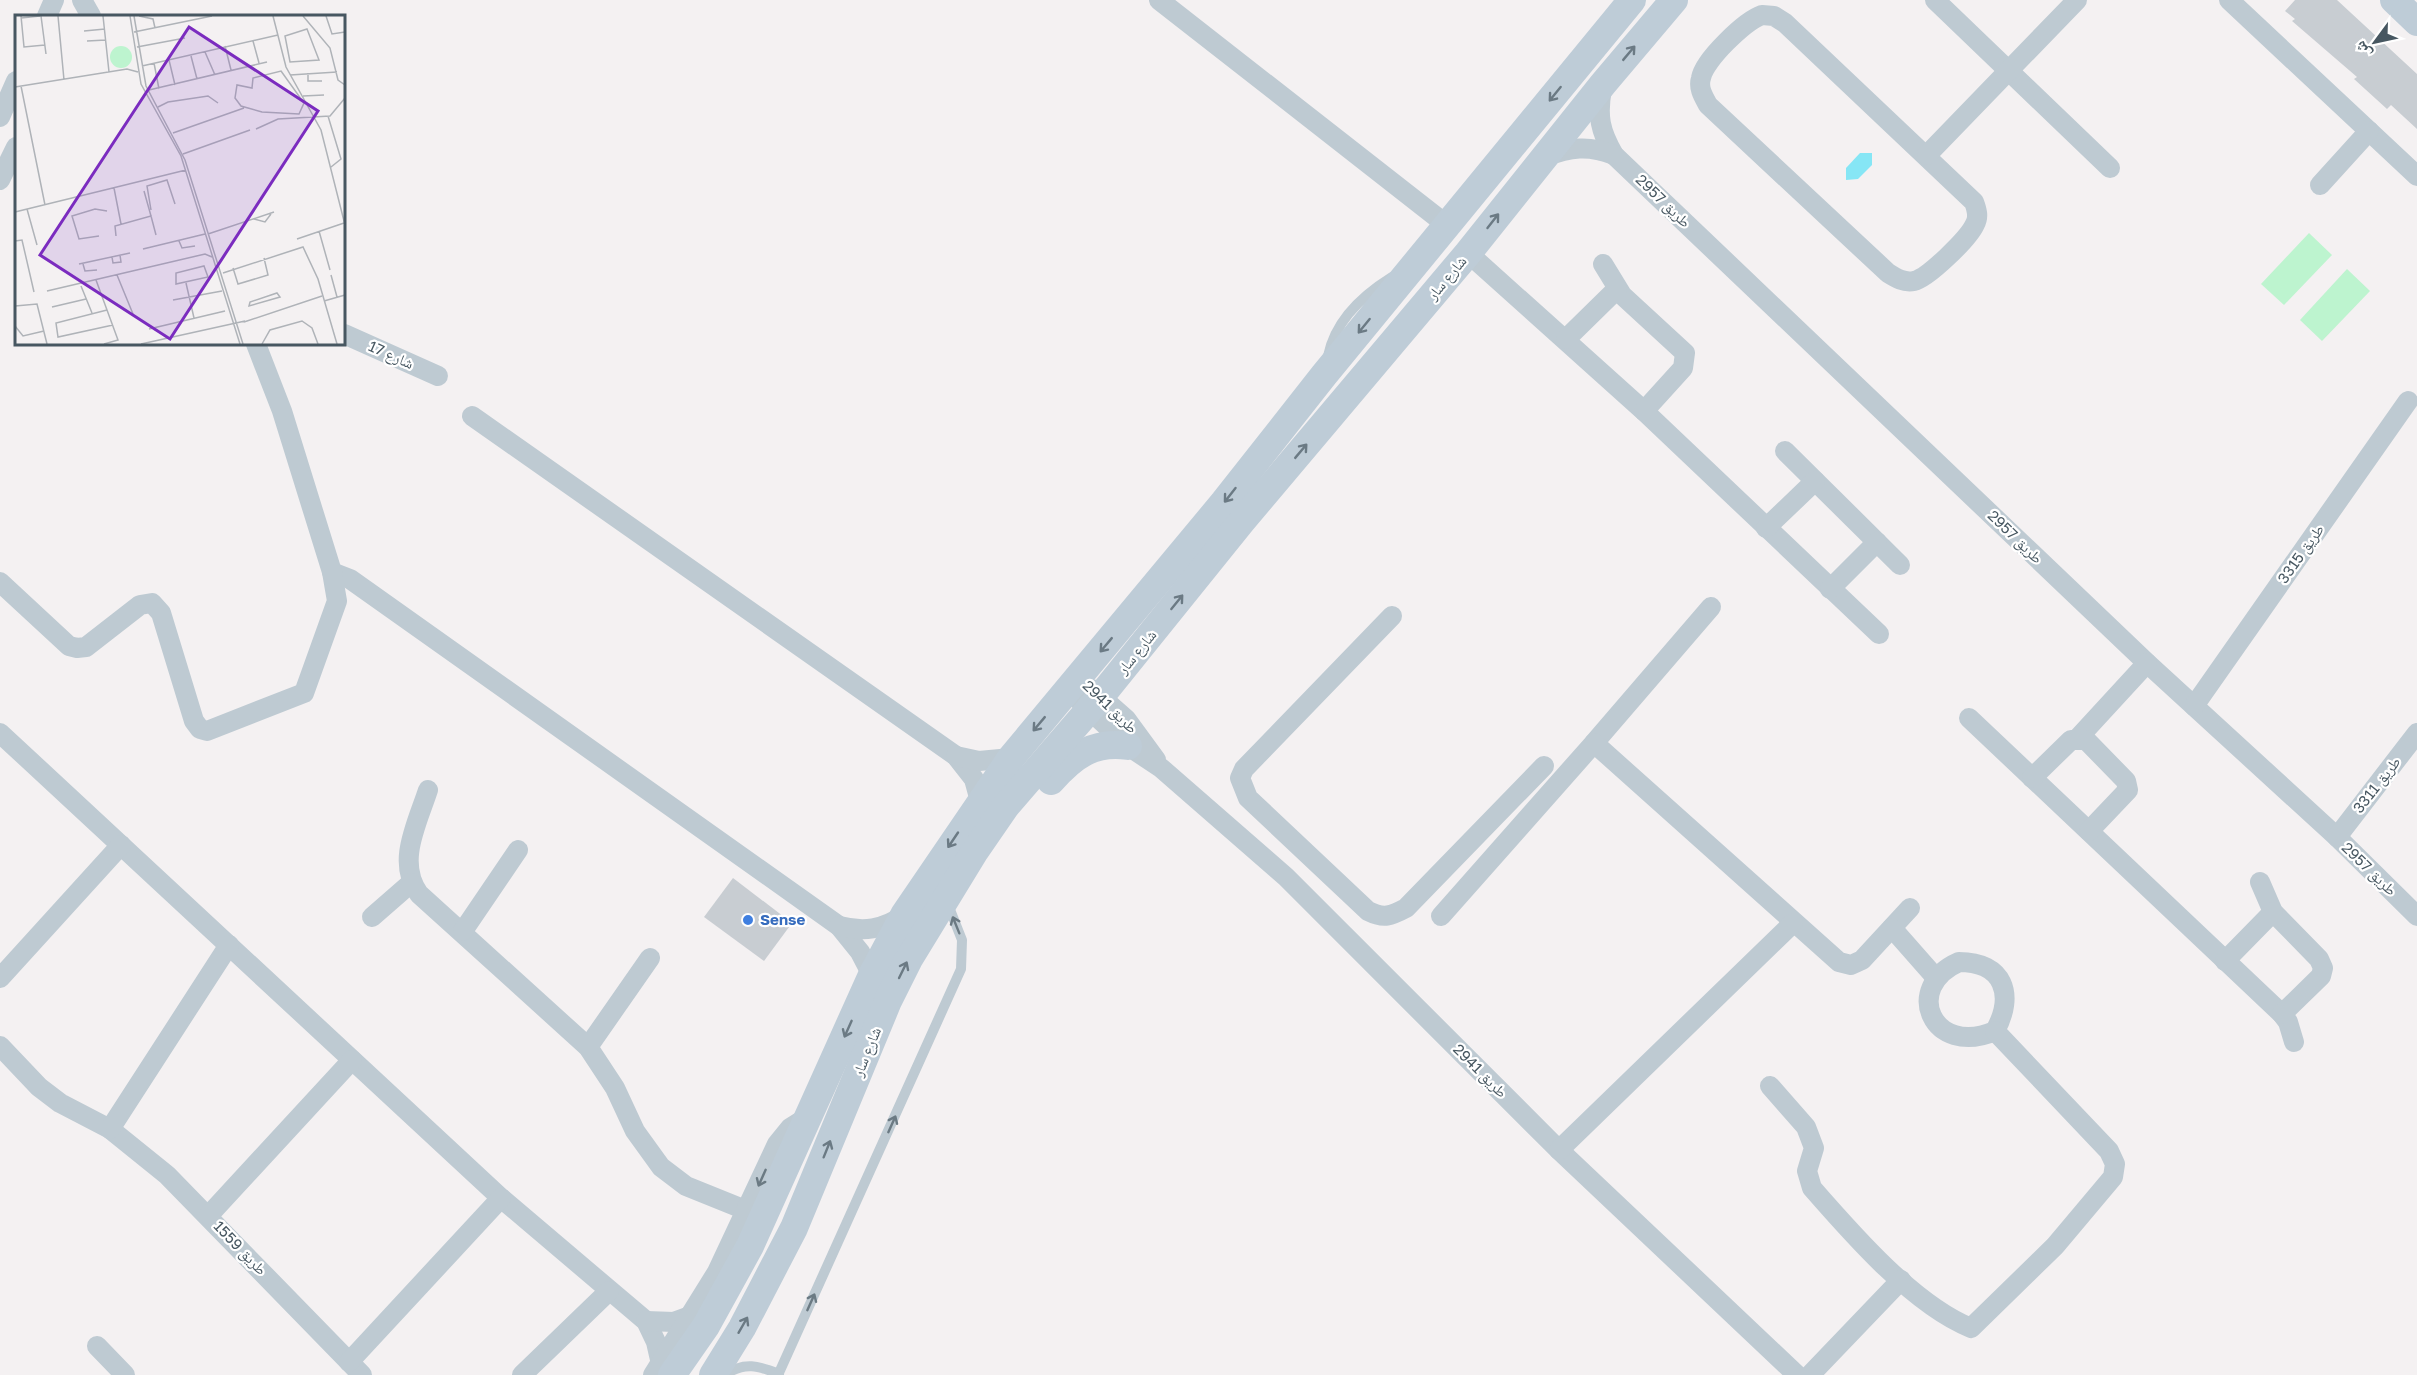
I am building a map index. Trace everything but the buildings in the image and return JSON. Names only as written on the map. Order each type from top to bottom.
[{"type":"street","points":[[46,15],[54,0]]},
{"type":"street","points":[[82,0],[90,15]]},
{"type":"street","points":[[1160,0],[1448,226]]},
{"type":"street","points":[[1604,33],[1608,11],[1614,0]]},
{"type":"street","name":"شارع سار","points":[[662,1371],[732,1282],[872,975],[904,915],[980,801],[1011,758],[1216,512],[1324,375],[1632,0]]},
{"type":"street","name":"شارع سار","points":[[713,1375],[742,1328],[794,1228],[888,1001],[945,897],[1006,806],[1095,703],[1242,521],[1468,253],[1603,84],[1674,0]]},
{"type":"street","points":[[1935,0],[2110,168]]},
{"type":"street","points":[[1927,155],[2077,0]]},
{"type":"street","points":[[2229,0],[2417,176]]},
{"type":"street","points":[[2394,0],[2417,22]]},
{"type":"street","points":[[1762,15],[1774,16],[1785,23],[1927,155],[1974,202],[1977,212],[1976,222],[1971,231],[1926,276],[1914,281],[1900,280],[1888,273],[1708,105],[1701,93],[1700,80],[1704,67],[1750,19],[1762,15]]},
{"type":"street","points":[[0,117],[15,83]]},
{"type":"street","name":"طريق 2957","points":[[1603,84],[1598,111],[1599,126],[1614,155],[2147,663],[2337,837],[2417,916]]},
{"type":"street","points":[[2320,185],[2369,131]]},
{"type":"street","name":"طريق 2957","points":[[1543,158],[1563,150],[1584,147],[1614,155]]},
{"type":"street","points":[[0,180],[15,149]]},
{"type":"street","points":[[1468,253],[1644,411],[1879,634]]},
{"type":"street","points":[[1603,264],[1617,289],[1681,349],[1686,358],[1683,368],[1644,411]]},
{"type":"street","points":[[1566,339],[1617,289]]},
{"type":"street","name":"شارع 17","points":[[345,334],[438,376]]},
{"type":"street","points":[[0,582],[69,646],[77,648],[86,646],[140,605],[152,603],[161,613],[194,722],[200,729],[207,731],[304,693],[337,601],[332,572],[282,411],[256,345]]},
{"type":"street","name":"طريق 3315","points":[[2194,706],[2414,399]]},
{"type":"street","points":[[472,416],[956,756],[974,779],[980,801]]},
{"type":"street","points":[[1785,451],[1900,565]]},
{"type":"street","points":[[1766,528],[1815,481]]},
{"type":"street","points":[[1830,589],[1877,542]]},
{"type":"street","points":[[332,572],[350,579],[839,926],[860,952],[872,975]]},
{"type":"street","points":[[1441,916],[1711,607]]},
{"type":"street","points":[[1392,616],[1244,769],[1240,778],[1248,798],[1368,911],[1378,916],[1390,916],[1406,908],[1544,766]]},
{"type":"street","points":[[2078,738],[2147,663]]},
{"type":"street","name":"طريق 2941","points":[[1073,683],[1095,703],[1139,734],[1161,768]]},
{"type":"street","name":"طريق 2941","points":[[1095,703],[1128,746],[1161,768],[1286,877],[1559,1150],[1797,1375]]},
{"type":"street","points":[[1969,718],[2282,1014],[2288,1022],[2294,1042]]},
{"type":"street","points":[[0,733],[501,1198],[646,1321],[656,1342],[662,1371]]},
{"type":"street","name":"طريق 3311","points":[[2337,837],[2417,733]]},
{"type":"street","points":[[2032,778],[2071,740],[2078,738],[2086,740],[2128,786],[2127,794],[2089,831]]},
{"type":"street","points":[[1594,743],[1839,962],[1851,965],[1862,960],[1910,908]]},
{"type":"street","points":[[975,851],[1003,832],[1077,755],[1102,745],[1128,746]]},
{"type":"street","points":[[956,756],[979,760],[1011,758]]},
{"type":"street","points":[[428,790],[407,858],[411,883],[419,894],[463,931],[588,1047],[615,1088],[634,1131],[661,1167],[686,1186],[748,1211]]},
{"type":"street","points":[[0,978],[121,845]]},
{"type":"street","points":[[463,931],[518,850]]},
{"type":"street","points":[[1286,877],[1308,855]]},
{"type":"street","points":[[2259,882],[2273,912],[2319,958],[2323,968],[2320,976],[2282,1014]]},
{"type":"street","points":[[372,917],[411,883]]},
{"type":"street","points":[[2225,961],[2273,912]]},
{"type":"street","points":[[839,926],[863,930],[875,929],[904,915]]},
{"type":"street","points":[[1559,1150],[1793,923]]},
{"type":"street","points":[[1892,928],[1936,978]]},
{"type":"street","points":[[110,1129],[229,945]]},
{"type":"street","points":[[588,1047],[650,958]]},
{"type":"street","points":[[1959,962],[1974,962],[1987,967],[1998,976],[2004,989],[2006,1003],[1995,1031],[1971,1039],[1961,1038],[1941,1029],[1934,1020],[1929,998],[1936,978],[1946,968],[1959,962]]},
{"type":"street","points":[[1770,1086],[1806,1127],[1814,1148],[1807,1171],[1812,1188],[1901,1280],[1952,1320],[1971,1328],[2055,1246],[2113,1178],[2115,1164],[2109,1151],[1995,1031]]},
{"type":"street","name":"طريق 1559","points":[[0,1046],[39,1086],[60,1103],[110,1129],[167,1175],[209,1215],[355,1368]]},
{"type":"street","points":[[209,1215],[352,1060]]},
{"type":"street","points":[[662,1371],[748,1211],[783,1135],[798,1121],[808,1117]]},
{"type":"street","points":[[355,1368],[501,1198]]},
{"type":"street","points":[[1810,1375],[1901,1280]]},
{"type":"street","points":[[522,1375],[609,1291]]},
{"type":"street","points":[[646,1321],[674,1322],[693,1315]]},
{"type":"street","points":[[97,1346],[125,1375]]},
{"type":"lane","points":[[725,1375],[747,1365],[761,1367],[778,1375],[961,969],[962,940],[945,897]]},
{"type":"green space","points":[[2309,233],[2332,255],[2284,305],[2261,284]]},
{"type":"green space","points":[[2347,269],[2370,291],[2322,341],[2300,320]]},
{"type":"water","points":[[1860,153],[1872,153],[1872,165],[1858,179],[1846,180],[1846,168]]},
{"type":"place","name":"Sense","points":[[748,920]]}]
